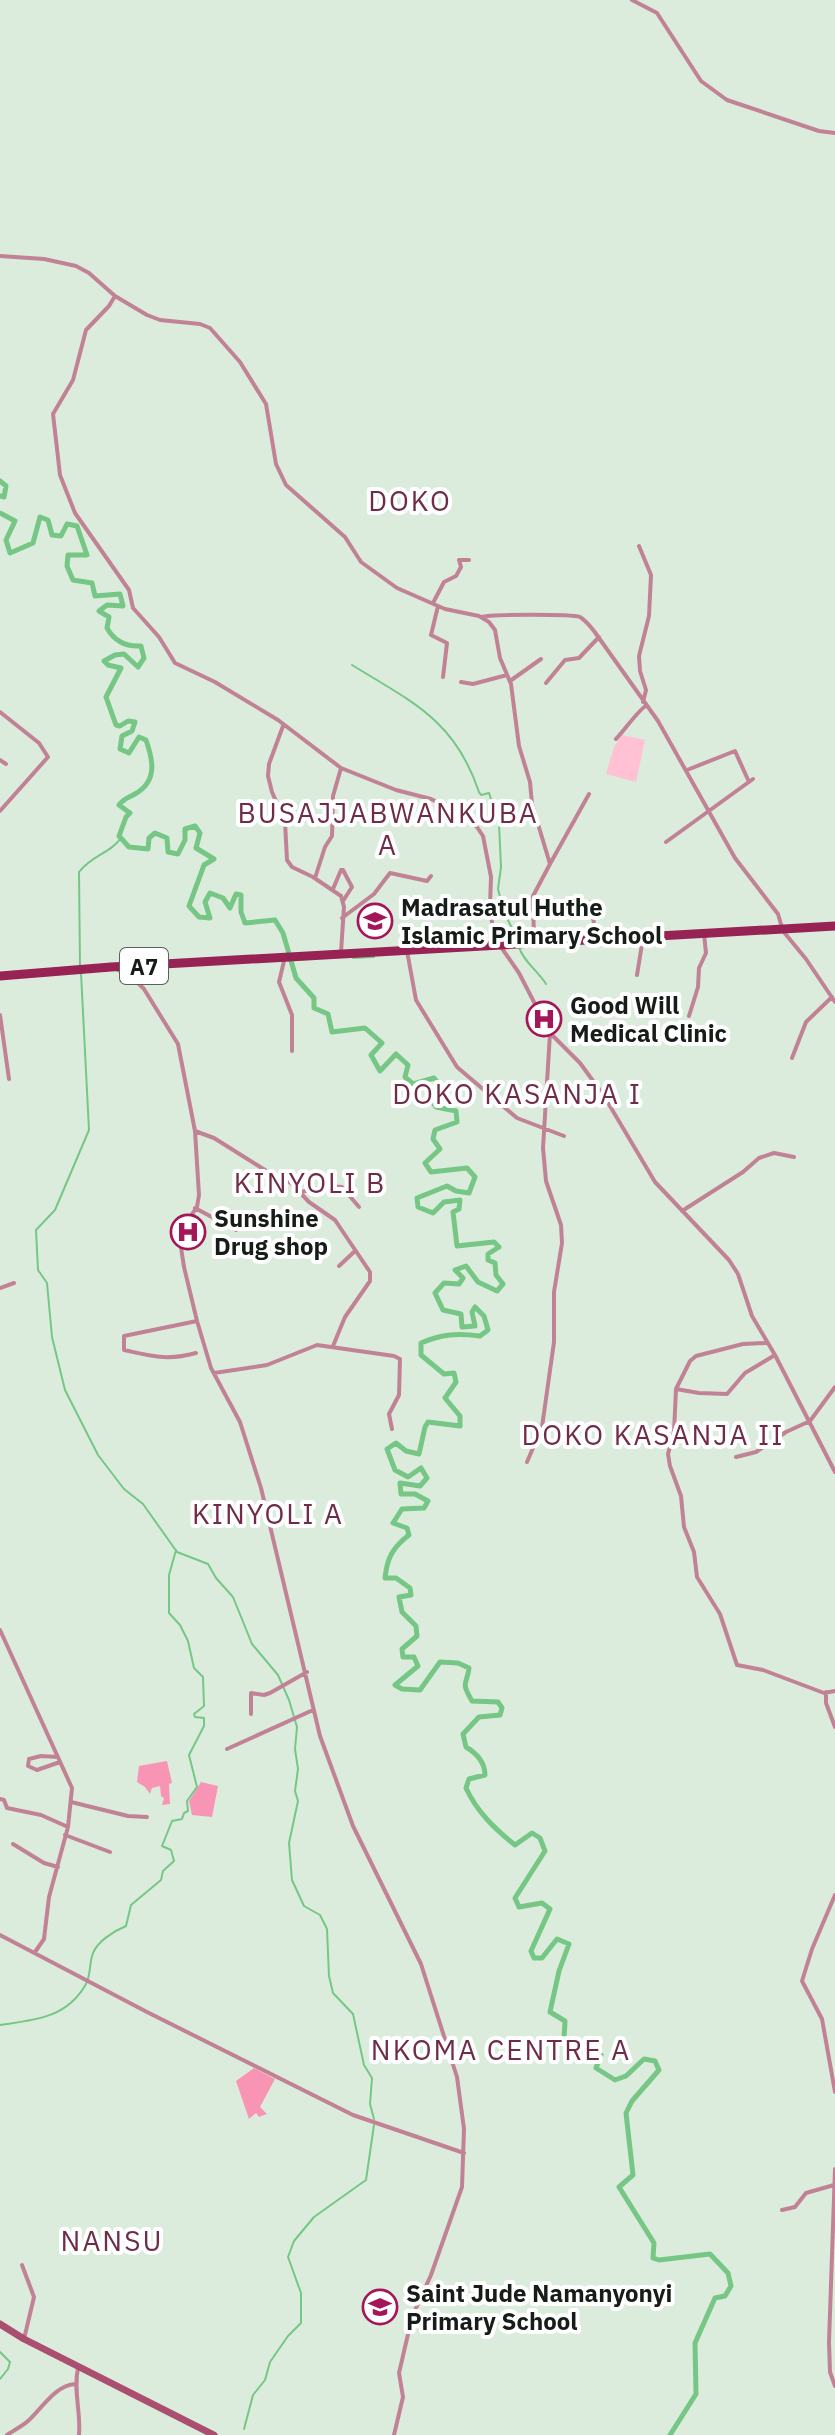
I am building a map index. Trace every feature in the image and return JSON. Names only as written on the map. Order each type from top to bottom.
[{"type":"main road","name":"A7","points":[[0,976],[835,926]]},
{"type":"street","points":[[632,0],[657,13],[701,81],[727,100],[819,131],[835,133]]},
{"type":"street","points":[[0,256],[44,259],[76,266],[115,296],[154,318],[210,328],[240,362],[266,404],[271,442],[282,481],[345,537],[361,562],[397,588],[436,605],[482,617],[498,614],[526,617],[572,615],[584,620],[644,704],[735,858],[771,903],[783,931],[834,1000],[806,1022],[792,1058]]},
{"type":"street","points":[[115,296],[86,330],[73,380],[53,414],[61,477],[75,513],[131,594],[133,608],[159,637],[178,666],[243,698],[341,768],[396,790],[431,799],[461,814],[477,827],[483,836],[491,877],[490,907],[498,945],[519,973],[550,1033],[580,1063],[655,1182],[732,1265],[765,1343],[775,1355],[835,1472]]},
{"type":"street","points":[[616,739],[635,719],[644,704],[646,690],[639,656],[648,626],[651,575],[639,546]]},
{"type":"street","points":[[443,677],[447,643],[431,635],[436,605],[444,582],[457,574],[461,567],[459,560],[469,560]]},
{"type":"street","points":[[482,617],[495,630],[500,658],[510,681],[519,746],[550,864]]},
{"type":"street","points":[[546,683],[568,658],[579,658],[599,637]]},
{"type":"street","points":[[510,681],[541,659]]},
{"type":"street","points":[[461,682],[473,684],[507,675]]},
{"type":"street","points":[[0,712],[39,743],[48,757],[0,811]]},
{"type":"street","points":[[283,726],[268,768],[270,787],[285,822],[287,860],[292,867],[333,889],[343,901]]},
{"type":"street","points":[[666,842],[751,780],[735,751],[685,770]]},
{"type":"street","points":[[0,760],[6,764]]},
{"type":"street","points":[[315,878],[327,841],[332,836],[333,796],[341,768]]},
{"type":"street","points":[[534,943],[533,896],[589,794]]},
{"type":"street","points":[[333,889],[343,870],[352,887],[343,901],[341,955]]},
{"type":"street","points":[[342,918],[374,894],[391,873],[427,881],[431,876]]},
{"type":"street","points":[[591,902],[596,939]]},
{"type":"street","points":[[689,1016],[699,968],[706,953],[703,932]]},
{"type":"street","points":[[637,975],[644,936]]},
{"type":"street","points":[[407,951],[416,1000],[457,1067],[514,1117],[564,1136]]},
{"type":"street","points":[[290,957],[279,982],[292,1015],[292,1051]]},
{"type":"street","points":[[111,967],[131,976],[144,989],[175,1039],[195,1131],[199,1195],[182,1229],[180,1241],[197,1321],[214,1373],[236,1412],[250,1452],[307,1672],[320,1736],[353,1826],[415,1949],[457,2077],[464,2122],[460,2194],[431,2275],[415,2308],[405,2344],[399,2373],[403,2397],[394,2435]]},
{"type":"street","points":[[0,1015],[9,1079]]},
{"type":"street","points":[[527,1462],[542,1427],[554,1342],[554,1292],[562,1243],[561,1225],[546,1181],[543,1126],[550,1033]]},
{"type":"street","points":[[195,1131],[214,1138],[291,1183],[309,1202],[335,1220],[372,1277],[348,1312],[333,1346]]},
{"type":"street","points":[[682,1211],[743,1172],[759,1158],[774,1153],[794,1157]]},
{"type":"street","points":[[301,1192],[327,1186],[342,1187],[359,1207]]},
{"type":"street","points":[[195,1208],[236,1230]]},
{"type":"street","points":[[339,1266],[355,1251]]},
{"type":"street","points":[[0,1288],[14,1283]]},
{"type":"street","points":[[196,1353],[172,1359],[150,1356],[124,1350],[123,1339],[124,1336],[197,1321]]},
{"type":"street","points":[[765,1343],[743,1344],[696,1356],[690,1361],[676,1389],[676,1414],[668,1459],[681,1496],[684,1527],[694,1552],[696,1572],[720,1614],[737,1665],[763,1670],[826,1692],[835,1691]]},
{"type":"street","points":[[214,1373],[267,1365],[317,1345],[394,1356],[400,1359],[399,1395],[388,1416],[392,1429]]},
{"type":"street","points":[[676,1389],[727,1394],[747,1370],[775,1355]]},
{"type":"street","points":[[736,1457],[756,1452],[786,1432],[810,1421],[835,1387]]},
{"type":"street","points":[[0,1630],[71,1785],[68,1827],[49,1897],[44,1939],[35,1952]]},
{"type":"street","points":[[251,1714],[251,1693],[264,1695],[307,1672]]},
{"type":"street","points":[[826,1692],[826,1703],[835,1727]]},
{"type":"street","points":[[227,1749],[313,1710]]},
{"type":"street","points":[[41,1756],[59,1760],[37,1770],[28,1766],[31,1758],[41,1756]]},
{"type":"street","points":[[0,1799],[4,1800],[7,1808],[41,1815],[68,1827]]},
{"type":"street","points":[[71,1802],[128,1816],[147,1817]]},
{"type":"street","points":[[65,1835],[110,1852]]},
{"type":"street","points":[[13,1844],[44,1863],[58,1867]]},
{"type":"street","points":[[835,1895],[802,1981],[822,2019],[835,2092]]},
{"type":"street","points":[[0,1935],[60,1964],[87,1983],[119,1996],[348,2113],[464,2153]]},
{"type":"street","points":[[835,2169],[829,2342],[830,2372],[835,2386]]},
{"type":"street","points":[[782,2210],[795,2207],[806,2193],[834,2185]]},
{"type":"street","points":[[22,2265],[34,2297],[24,2339]]},
{"type":"street","points":[[0,2324],[214,2435]]},
{"type":"street","points":[[79,2365],[75,2384],[80,2410],[79,2435]]},
{"type":"street","points":[[7,2435],[26,2424],[60,2390],[75,2384]]},
{"type":"shaded area","points":[[622,735],[645,740],[636,782],[606,774],[614,747]]},
{"type":"shaded area","points":[[167,1761],[172,1783],[169,1784],[170,1804],[162,1805],[164,1798],[160,1786],[152,1788],[150,1794],[137,1782],[139,1766]]},
{"type":"shaded area","points":[[201,1782],[218,1786],[212,1817],[192,1815],[189,1801]]},
{"type":"shaded area","points":[[254,2068],[275,2079],[260,2107],[267,2114],[259,2117],[256,2113],[249,2119],[236,2081]]},
{"type":"waterway","points":[[0,481],[6,486],[4,497],[0,496]]},
{"type":"waterway","points":[[0,513],[15,521],[6,540],[10,553],[33,543],[40,517],[48,520],[52,535],[61,536],[67,524],[77,526],[87,555],[68,555],[67,566],[73,580],[92,583],[95,596],[120,594],[123,606],[107,605],[99,611],[109,617],[107,628],[117,640],[130,646],[141,646],[144,658],[138,667],[124,654],[104,661],[121,668],[106,697],[116,725],[135,722],[132,731],[122,736],[120,749],[129,753],[139,737],[146,740],[152,762],[147,783],[119,805],[130,813],[119,836],[129,847],[148,849],[149,838],[155,833],[167,838],[168,852],[178,854],[185,840],[185,829],[195,826],[200,833],[196,848],[214,859],[204,865],[189,906],[199,917],[210,918],[205,902],[210,893],[223,898],[230,908],[236,894],[241,895],[241,912],[245,923],[275,920],[283,933],[296,978],[314,998],[314,1008],[328,1014],[332,1032],[365,1028],[382,1043],[371,1055],[380,1071],[396,1054],[408,1065],[405,1077],[413,1084],[434,1078],[440,1086],[430,1099],[436,1107],[456,1111],[457,1122],[435,1130],[433,1139],[440,1149],[425,1163],[431,1172],[467,1168],[475,1177],[469,1193],[447,1186],[417,1198],[418,1207],[433,1213],[444,1202],[460,1200],[459,1209],[453,1212],[457,1246],[494,1242],[499,1247],[488,1254],[488,1260],[495,1263],[496,1275],[503,1284],[497,1291],[478,1282],[466,1266],[455,1270],[463,1278],[459,1284],[444,1283],[435,1293],[443,1310],[461,1314],[462,1327],[475,1326],[472,1312],[475,1307],[484,1316],[488,1330],[480,1336],[450,1335],[421,1343],[421,1355],[444,1374],[454,1373],[456,1382],[445,1398],[460,1416],[460,1426],[428,1422],[419,1454],[406,1451],[396,1443],[387,1449],[395,1470],[408,1477],[421,1468],[427,1478],[420,1486],[400,1483],[401,1494],[415,1494],[428,1501],[424,1508],[402,1509],[393,1523],[407,1528],[409,1535],[392,1554],[385,1578],[396,1578],[410,1588],[411,1595],[399,1597],[402,1612],[416,1626],[417,1636],[402,1649],[403,1657],[414,1657],[418,1666],[395,1685],[402,1689],[420,1690],[440,1662],[458,1663],[469,1668],[465,1686],[472,1701],[498,1702],[502,1708],[500,1715],[479,1717],[463,1734],[466,1747],[479,1758],[485,1775],[469,1779],[466,1788],[487,1820],[515,1845],[532,1833],[540,1838],[545,1851],[515,1898],[519,1907],[542,1903],[550,1909],[531,1951],[534,1958],[542,1958],[557,1939],[569,1944],[550,2012],[565,2021],[564,2039],[601,2055],[596,2068],[615,2080],[626,2076],[644,2059],[655,2061],[659,2070],[632,2101],[626,2113],[633,2175],[619,2187],[654,2243],[653,2258],[659,2260],[710,2254],[728,2273],[731,2286],[725,2296],[715,2298],[695,2343],[696,2394],[670,2435]]},
{"type":"waterway","points":[[352,665],[429,715],[457,747],[481,795],[489,793],[499,824],[501,867],[498,889],[504,913],[518,939]]},
{"type":"waterway","points":[[80,967],[79,872],[121,838]]},
{"type":"waterway","points":[[519,947],[546,984]]},
{"type":"waterway","points":[[353,958],[374,957]]},
{"type":"waterway","points":[[81,973],[89,1130],[55,1210],[36,1230],[38,1270],[47,1283],[52,1337],[65,1390],[98,1455],[124,1489],[143,1504],[177,1552],[208,1564],[233,1597],[252,1644],[278,1675],[289,1700],[297,1727],[295,1749],[298,1769],[295,1791],[298,1801],[289,1843],[292,1880],[304,1906],[320,1915],[327,1929],[333,1993],[353,2014],[364,2065],[372,2078],[370,2104],[374,2119]]},
{"type":"waterway","points":[[0,2025],[49,2015],[69,2004],[86,1984],[95,1949],[107,1937],[126,1926],[131,1905],[161,1880],[163,1871],[174,1861],[171,1850],[162,1846],[172,1821],[182,1819],[188,1811],[187,1801],[197,1787],[189,1755],[204,1726],[204,1718],[195,1717],[194,1714],[204,1706],[203,1677],[194,1668],[188,1641],[180,1625],[169,1613],[169,1575],[176,1550]]},
{"type":"waterway","points":[[244,2429],[253,2395],[265,2380],[270,2362],[301,2323],[301,2293],[288,2257],[294,2241],[314,2217],[366,2180],[374,2125]]},
{"type":"waterway","points":[[0,2352],[10,2362],[0,2379]]},
{"type":"place","name":"Madrasatul Huthe Islamic Primary School","points":[[375,921]]},
{"type":"place","name":"Good Will Medical Clinic","points":[[544,1019]]},
{"type":"place","name":"Sunshine Drug shop","points":[[188,1232]]},
{"type":"place","name":"Saint Jude Namanyonyi Primary School","points":[[380,2307]]},
{"type":"district","name":"DOKO","points":[[410,500]]},
{"type":"district","name":"BUSAJJABWANKUBA A","points":[[388,828]]},
{"type":"district","name":"DOKO KASANJA I","points":[[517,1093]]},
{"type":"district","name":"KINYOLI B","points":[[310,1182]]},
{"type":"district","name":"DOKO KASANJA II","points":[[653,1434]]},
{"type":"district","name":"KINYOLI A","points":[[268,1513]]},
{"type":"district","name":"NKOMA CENTRE A","points":[[501,2049]]},
{"type":"district","name":"NANSU","points":[[112,2240]]}]
